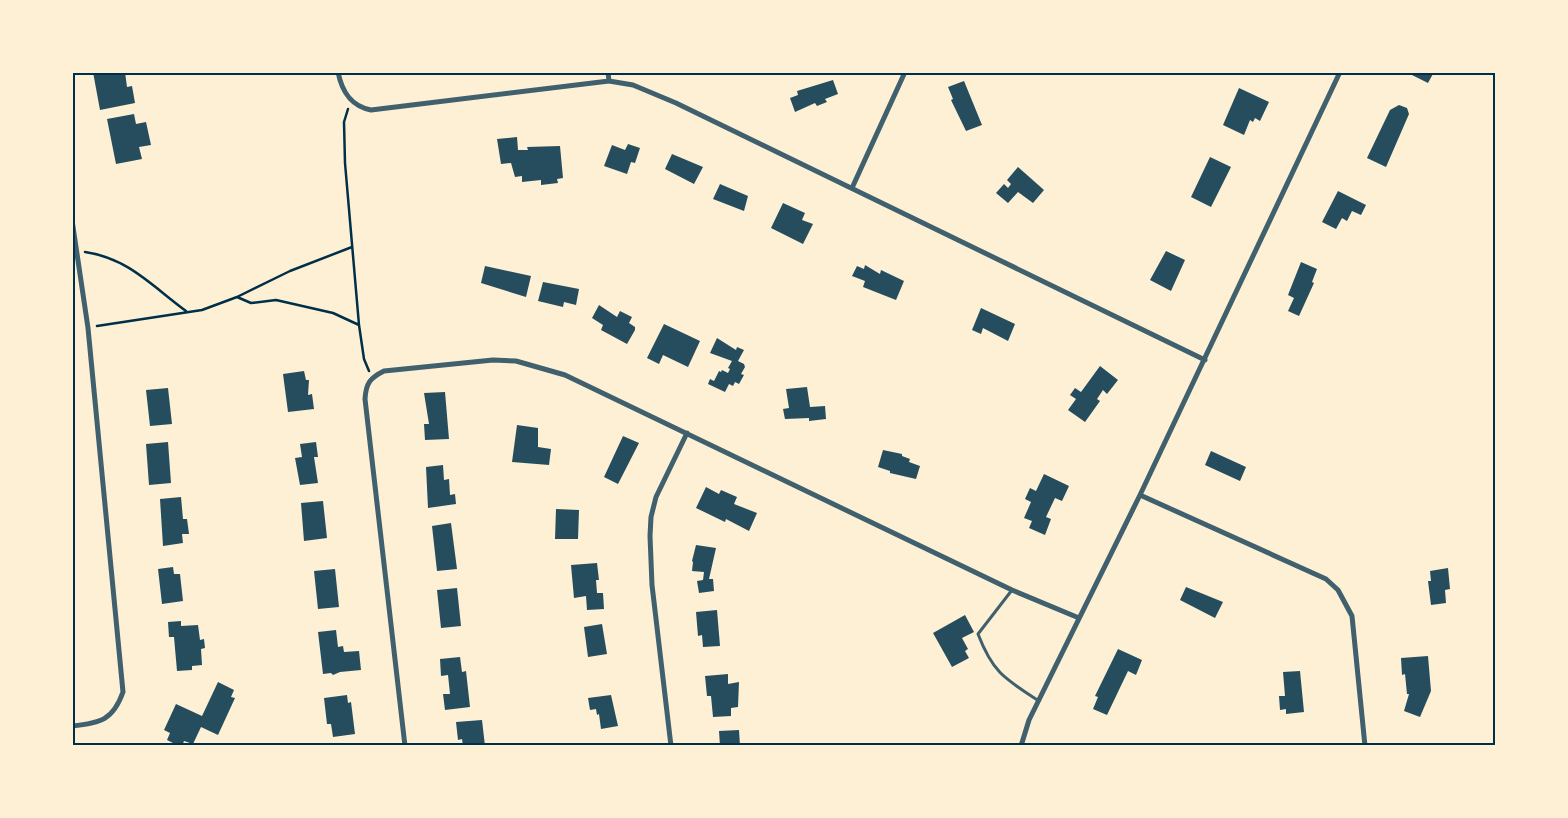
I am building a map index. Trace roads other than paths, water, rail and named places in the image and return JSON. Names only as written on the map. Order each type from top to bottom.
[{"type":"street","points":[[338,72],[344,92],[351,102],[360,108],[386,110],[609,81],[633,85],[676,103],[1205,360]]},
{"type":"street","points":[[608,72],[609,81]]},
{"type":"street","points":[[852,188],[905,72]]},
{"type":"street","points":[[1021,746],[1038,701],[1205,360],[1340,72]]},
{"type":"street","points":[[72,220],[88,328],[123,692],[118,707],[108,719],[72,726]]},
{"type":"street","points":[[405,746],[365,398],[366,385],[372,376],[384,371],[493,360],[516,361],[565,375],[1012,590],[1079,618]]},
{"type":"street","points":[[671,746],[652,585],[650,536],[651,517],[656,497],[687,433]]},
{"type":"street","points":[[1140,495],[1326,579],[1338,590],[1352,616],[1365,746]]},
{"type":"lane","points":[[1012,590],[978,634],[987,658],[1004,678],[1038,701]]}]
